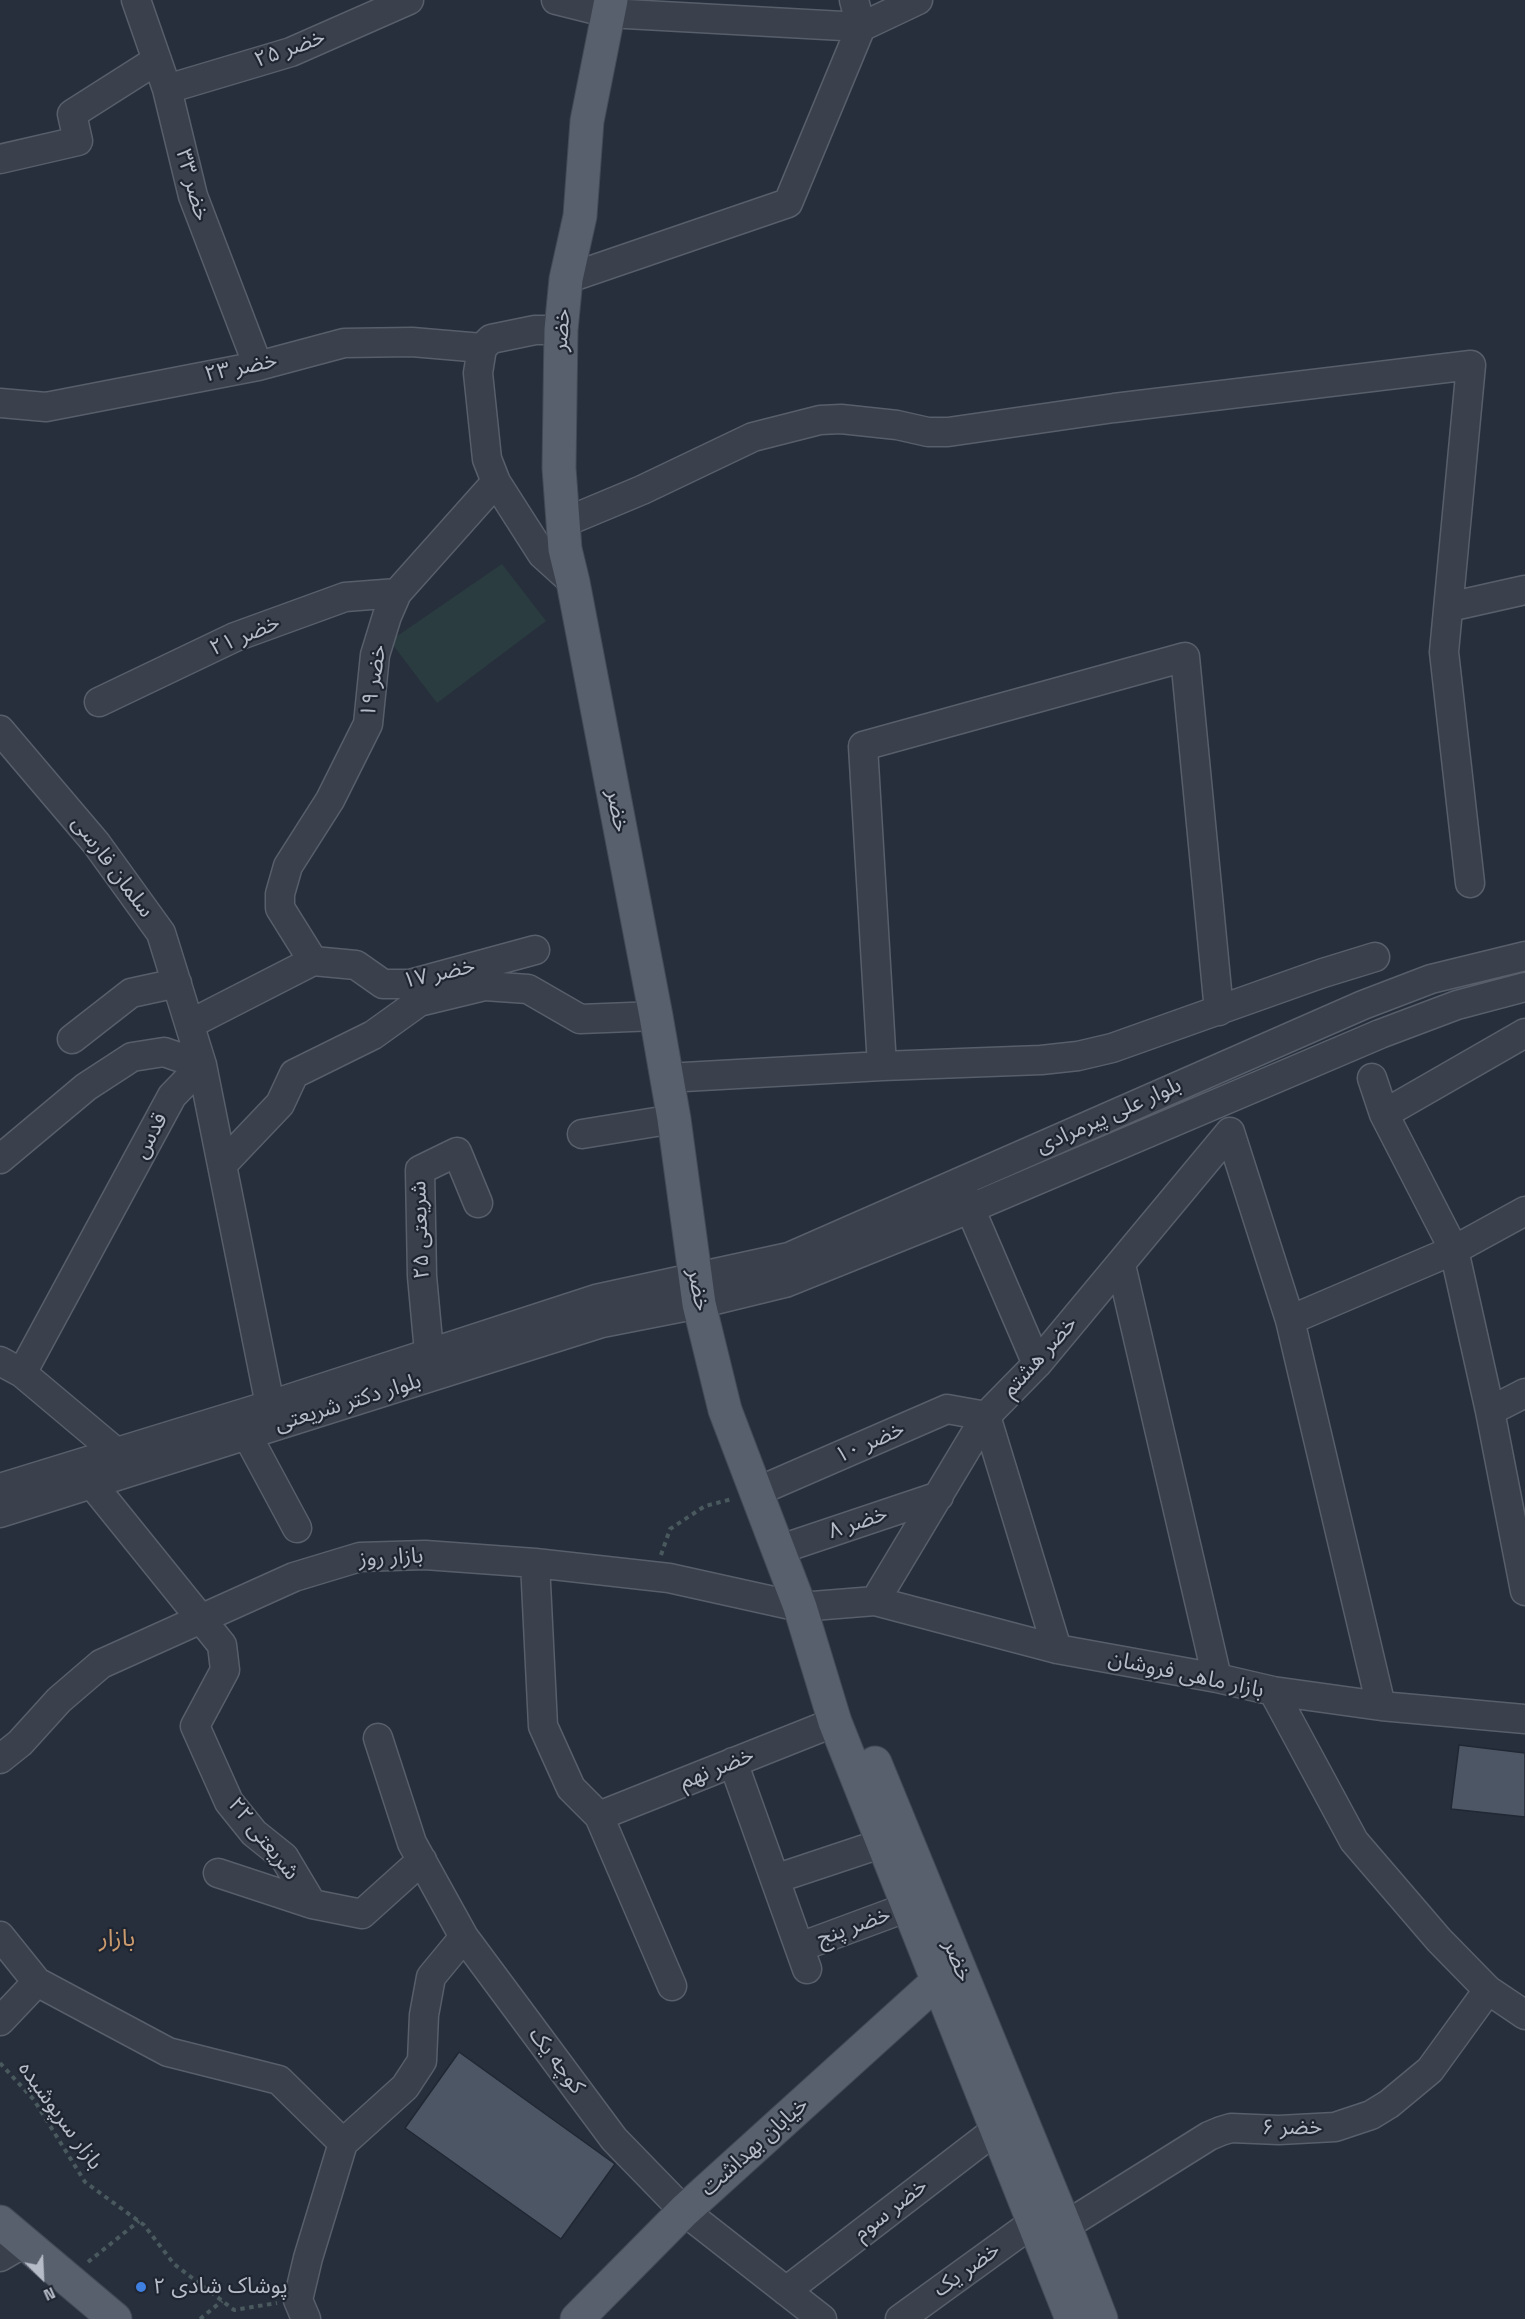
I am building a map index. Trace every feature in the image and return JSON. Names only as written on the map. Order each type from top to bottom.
[{"type":"main road","name":"خضر","points":[[609,7],[587,121],[580,216],[566,279],[561,330],[558,468],[565,549],[656,1016],[674,1119],[697,1291],[725,1410],[800,1607],[834,1722],[908,1907],[950,1976],[1065,2226],[1101,2319]]},
{"type":"main road","name":"خضر","points":[[800,1607],[855,1714],[950,1976],[997,2129],[1072,2319]]},
{"type":"main road","name":"خیابان بهداشت","points":[[577,2319],[684,2211],[950,1976]]},
{"type":"main road","points":[[0,2222],[12,2250],[68,2279],[115,2319]]},
{"type":"street","name":"خضر ۳۳","points":[[136,0],[167,89],[193,196],[258,366]]},
{"type":"street","name":"خضر ۲۵","points":[[167,89],[291,52],[409,0]]},
{"type":"street","points":[[556,0],[609,7],[861,27],[918,0]]},
{"type":"street","points":[[566,279],[788,203],[861,27],[854,0]]},
{"type":"street","points":[[0,159],[78,141],[72,114],[157,60]]},
{"type":"street","points":[[561,330],[534,330],[491,339],[482,348],[478,372],[488,459],[496,482],[542,554],[573,582]]},
{"type":"street","name":"خضر ۲۳","points":[[0,403],[46,407],[258,366],[344,343],[412,342],[482,348]]},
{"type":"street","points":[[563,523],[642,490],[753,437],[820,420],[841,419],[897,425],[928,432],[948,432],[1114,408],[1471,365],[1444,652],[1470,883]]},
{"type":"street","name":"خضر ۱۹","points":[[313,961],[280,908],[280,894],[288,866],[330,800],[368,724],[375,655],[397,593],[496,482]]},
{"type":"street","points":[[1449,607],[1525,590]]},
{"type":"street","name":"خضر ۲۱","points":[[99,702],[235,637],[345,597],[397,593]]},
{"type":"street","points":[[882,1066],[863,746],[1185,657],[1219,1011]]},
{"type":"street","name":"سلمان فارسی","points":[[0,730],[96,843],[161,933],[190,1024]]},
{"type":"street","name":"خضر ۱۷","points":[[313,961],[356,965],[383,984],[410,984],[535,950]]},
{"type":"street","name":"بلوار علی پیرمرادی","points":[[697,1291],[789,1257],[1363,1005],[1431,979],[1525,956]]},
{"type":"street","points":[[666,1078],[1041,1060],[1078,1056],[1112,1048],[1323,973],[1375,957]]},
{"type":"street","points":[[270,1405],[202,1065],[190,1024],[313,961]]},
{"type":"street","points":[[72,1039],[131,993],[177,983]]},
{"type":"street","points":[[222,1165],[280,1104],[294,1074],[373,1035],[418,1002],[485,986],[528,989],[580,1019],[656,1016]]},
{"type":"street","name":"بلوار علی پیرمرادی","points":[[697,1291],[785,1283],[969,1209],[1380,1034],[1457,1005],[1525,987]]},
{"type":"street","points":[[1384,1114],[1525,1033]]},
{"type":"street","points":[[0,1159],[86,1087],[132,1057],[164,1052],[202,1065]]},
{"type":"street","name":"قدس","points":[[11,1367],[172,1096],[202,1065]]},
{"type":"street","points":[[1372,1078],[1384,1114],[1454,1250],[1490,1411],[1525,1591]]},
{"type":"street","points":[[582,1134],[674,1119]]},
{"type":"street","name":"خضر هشتم","points":[[875,1601],[986,1416],[1037,1364],[1230,1132],[1290,1320]]},
{"type":"street","name":"شریعتی ۲۵","points":[[429,1352],[422,1276],[420,1170],[457,1152],[478,1203]]},
{"type":"street","points":[[959,1183],[1037,1364]]},
{"type":"street","points":[[1381,1706],[1290,1320],[1454,1250],[1525,1211]]},
{"type":"street","points":[[1121,1265],[1217,1678]]},
{"type":"street","name":"بلوار دکتر شریعتی","points":[[0,1488],[270,1405],[429,1352],[599,1311],[697,1291]]},
{"type":"street","name":"بلوار دکتر شریعتی","points":[[0,1513],[247,1435],[599,1311]]},
{"type":"street","points":[[11,1367],[116,1452]]},
{"type":"street","points":[[1490,1411],[1525,1393]]},
{"type":"street","name":"خضر ۱۰","points":[[756,1492],[947,1409],[986,1416]]},
{"type":"street","points":[[986,1416],[1057,1649]]},
{"type":"street","points":[[247,1435],[297,1528]]},
{"type":"street","name":"شریعتی ۲۲","points":[[92,1484],[222,1645],[225,1670],[195,1726],[229,1802],[254,1833],[284,1857],[312,1904],[362,1914],[422,1860]]},
{"type":"street","name":"خضر ۸","points":[[778,1550],[939,1496]]},
{"type":"street","name":"بازار روز","points":[[0,1759],[20,1743],[59,1700],[101,1664],[294,1577],[360,1557],[425,1555],[535,1563],[653,1576],[800,1607]]},
{"type":"street","points":[[535,1563],[543,1726],[572,1788],[599,1816],[672,1986]]},
{"type":"street","name":"بازار ماهی فروشان","points":[[800,1607],[875,1601],[1057,1649],[1273,1690],[1354,1841],[1439,1941],[1488,1990],[1525,2015]]},
{"type":"street","points":[[1273,1690],[1381,1706],[1525,1719]]},
{"type":"street","name":"خضر نهم","points":[[599,1816],[834,1722]]},
{"type":"street","name":"کوچه یک","points":[[378,1738],[412,1843],[464,1937],[614,2139],[684,2211],[822,2319]]},
{"type":"street","points":[[733,1762],[775,1880],[883,1843]]},
{"type":"street","points":[[218,1873],[312,1904]]},
{"type":"street","name":"خضر پنج","points":[[775,1880],[803,1958],[908,1907]]},
{"type":"street","points":[[0,1936],[37,1982],[168,2052],[279,2080],[343,2143]]},
{"type":"street","points":[[302,2310],[308,2258],[343,2143],[405,2087],[422,2061],[424,2015],[431,1977],[464,1937]]},
{"type":"street","points":[[0,2021],[37,1982]]},
{"type":"street","name":"خضر ۶","points":[[1065,2226],[1209,2136],[1221,2131],[1231,2128],[1279,2130],[1335,2127],[1371,2115],[1389,2104],[1430,2070],[1488,1990]]},
{"type":"street","name":"خضر سوم","points":[[786,2291],[997,2129]]},
{"type":"street","name":"خضر یک","points":[[900,2319],[1034,2222]]},
{"type":"path","points":[[653,1576],[670,1529],[705,1506],[756,1492]]},
{"type":"path","name":"بازار سرپوشیده","points":[[0,2062],[34,2100],[85,2182],[144,2225],[174,2264],[234,2310],[302,2310]]},
{"type":"path","points":[[68,2279],[139,2221]]},
{"type":"path","points":[[200,2319],[222,2301]]},
{"type":"shaded area","points":[[502,564],[546,621],[437,703],[390,641]]},
{"type":"building","points":[[1459,1745],[1525,1753],[1525,1817],[1451,1809]]},
{"type":"building","points":[[459,2052],[615,2164],[561,2239],[405,2128]]},
{"type":"place","name":"پوشاک شادی ۲","points":[[141,2287]]},
{"type":"district","name":"بازار","points":[[117,1939]]}]
